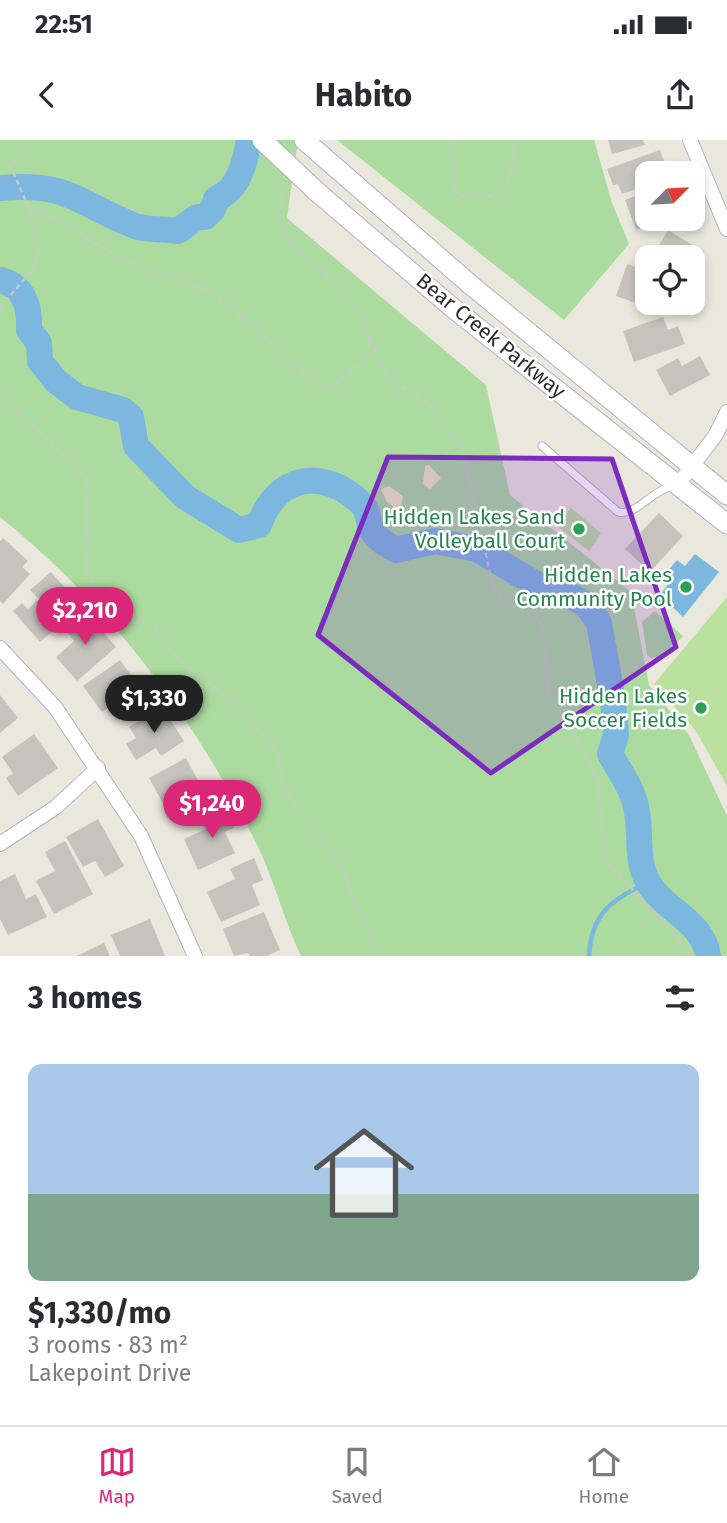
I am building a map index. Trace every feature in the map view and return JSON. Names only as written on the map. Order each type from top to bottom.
[{"type":"main road","name":"Bear Creek Parkway","points":[[262,140],[454,309],[727,524]]},
{"type":"main road","name":"Bear Creek Parkway","points":[[310,146],[472,286],[727,495]]},
{"type":"street","points":[[690,140],[727,229]]},
{"type":"street","points":[[679,484],[715,436],[727,412]]},
{"type":"street","points":[[0,648],[55,707],[98,768],[141,836],[195,956]]},
{"type":"street","points":[[0,844],[57,807],[98,768]]},
{"type":"lane","points":[[542,446],[618,512],[628,514],[657,490],[679,484]]},
{"type":"path","points":[[453,140],[454,190],[462,197],[498,195],[505,190],[511,179],[514,140]]},
{"type":"path","points":[[1,307],[30,269],[38,253],[32,215],[23,201],[11,170],[10,162],[22,152]]},
{"type":"path","points":[[286,175],[280,215],[284,231],[350,297],[386,377],[430,404],[444,428],[463,450],[490,578],[498,594],[537,618],[543,628],[548,692],[598,779],[603,846],[617,873],[695,955]]},
{"type":"path","points":[[32,215],[35,211],[44,212],[121,259],[205,289],[224,301],[316,384],[327,388],[339,385],[367,356],[369,340]]},
{"type":"path","points":[[0,396],[75,464],[88,480],[85,545],[88,575],[111,610],[142,619],[154,628],[166,647],[186,666],[238,705],[265,737],[278,757],[283,785],[296,808],[344,869],[352,896],[381,956]]},
{"type":"highlighted area","points":[[388,457],[612,459],[676,647],[491,773],[318,635]]},
{"type":"green space","points":[[0,140],[298,140],[287,218],[486,385],[510,495],[631,592],[649,685],[689,735],[727,816],[727,956],[301,956],[258,847],[234,800],[179,710],[114,627],[78,588],[0,517]]},
{"type":"green space","points":[[337,140],[594,140],[612,203],[629,244],[564,320]]},
{"type":"green space","name":"Hidden Lakes Sand Volleyball Court","points":[[571,508],[601,533],[589,551],[557,526]]},
{"type":"green space","name":"Hidden Lakes Soccer Fields","points":[[727,597],[727,786],[696,731],[654,684]]},
{"type":"green space","points":[[655,611],[683,636],[665,656],[651,658],[647,655],[642,622]]},
{"type":"sand","points":[[429,465],[441,478],[430,489],[423,484],[425,466]]},
{"type":"sand","points":[[389,486],[403,496],[401,506],[397,509],[387,502],[381,489]]},
{"type":"water","name":"Hidden Lakes Community Pool","points":[[695,554],[719,572],[683,617],[660,595],[672,579],[665,574],[677,560],[685,566]]},
{"type":"building","points":[[608,140],[643,140],[645,145],[612,154]]},
{"type":"building","points":[[660,150],[664,161],[635,161],[635,190],[622,194],[618,184],[613,185],[607,169]]},
{"type":"building","points":[[635,196],[635,227],[625,200]]},
{"type":"building","points":[[670,231],[693,245],[659,245]]},
{"type":"building","points":[[627,264],[635,267],[635,303],[616,296]]},
{"type":"building","points":[[663,317],[668,330],[678,326],[685,344],[634,362],[623,331]]},
{"type":"building","points":[[700,356],[710,375],[670,396],[656,370],[678,358],[682,366]]},
{"type":"building","points":[[659,513],[683,536],[650,572],[625,549]]},
{"type":"building","points":[[3,538],[28,561],[22,567],[30,574],[3,604],[0,601],[0,541]]},
{"type":"building","points":[[51,572],[65,588],[57,595],[73,613],[40,642],[13,611],[22,603],[28,609],[39,599],[30,590]]},
{"type":"building","points":[[87,613],[116,647],[77,681],[56,657],[74,641],[66,631]]},
{"type":"building","points":[[120,660],[146,695],[127,708],[121,699],[102,712],[83,686]]},
{"type":"building","points":[[0,695],[18,718],[0,733]]},
{"type":"building","points":[[161,706],[184,741],[161,756],[156,748],[136,760],[126,744],[136,738],[129,727]]},
{"type":"building","points":[[34,734],[58,768],[18,796],[6,778],[13,773],[2,757]]},
{"type":"building","points":[[186,758],[205,794],[185,805],[181,798],[165,807],[149,778]]},
{"type":"building","points":[[224,807],[234,828],[225,832],[235,853],[198,870],[184,839],[208,828],[203,817]]},
{"type":"building","points":[[98,819],[124,866],[105,877],[95,861],[83,867],[66,837]]},
{"type":"building","points":[[65,841],[93,894],[54,914],[36,881],[55,871],[45,852]]},
{"type":"building","points":[[254,858],[263,880],[252,885],[260,905],[221,922],[207,892],[235,879],[230,869]]},
{"type":"building","points":[[15,874],[26,899],[36,894],[47,917],[8,935],[0,919],[0,881]]},
{"type":"building","points":[[264,912],[280,950],[266,956],[249,956],[248,953],[234,956],[223,929]]},
{"type":"building","points":[[150,919],[165,956],[120,956],[111,935]]},
{"type":"building","points":[[104,943],[110,956],[77,956]]},
{"type":"waterway","points":[[0,188],[23,187],[58,191],[135,226],[178,231],[197,217],[205,217],[213,209],[216,199],[230,189],[240,174],[249,140]]},
{"type":"waterway","points":[[0,280],[15,287],[24,299],[29,330],[39,343],[40,361],[56,381],[77,397],[123,410],[131,417],[136,446],[185,497],[239,530],[259,525],[267,508],[277,495],[289,486],[317,481],[332,484],[362,504],[373,533],[396,550],[435,541],[477,549],[544,589],[567,594],[587,605],[599,623],[613,701],[616,735],[610,754],[632,793],[638,816],[644,873],[655,892],[699,933],[708,956]]},
{"type":"waterway","points":[[589,956],[599,918],[614,902],[648,882]]},
{"type":"place","name":"Hidden Lakes Sand Volleyball Court","points":[[579,529]]},
{"type":"place","name":"Hidden Lakes Community Pool","points":[[686,587]]},
{"type":"place","name":"Hidden Lakes Soccer Fields","points":[[701,708]]}]
